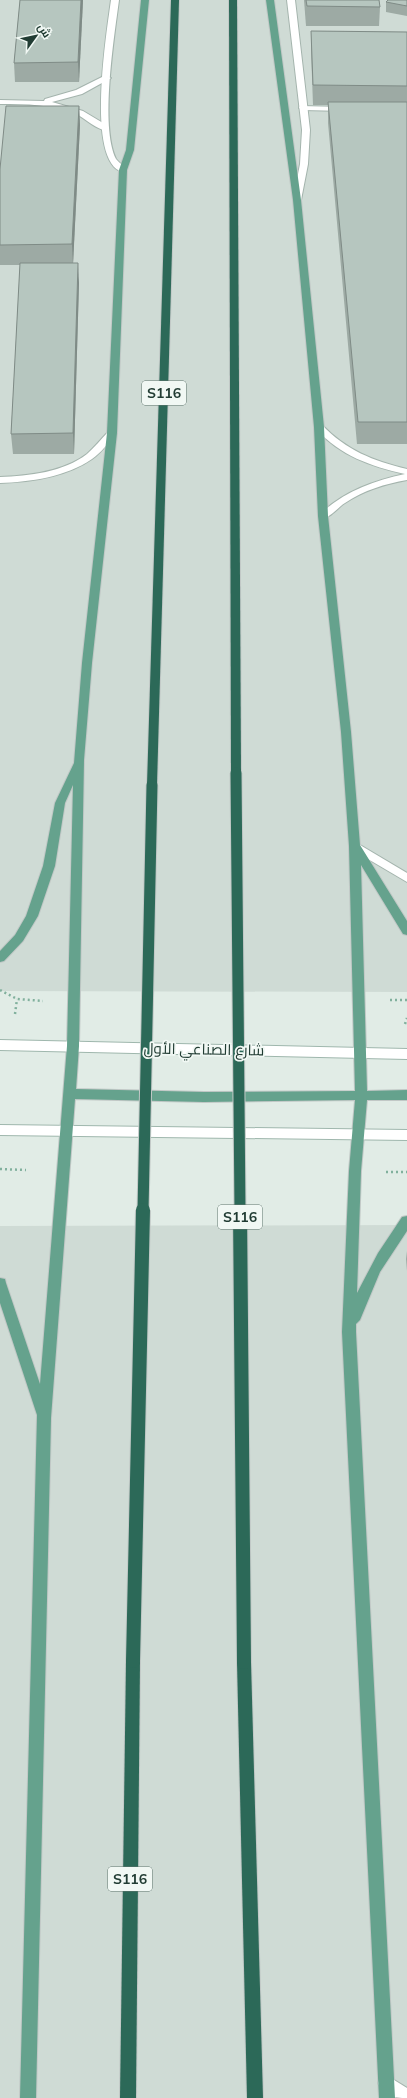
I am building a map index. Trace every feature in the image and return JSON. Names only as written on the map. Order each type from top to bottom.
[{"type":"highway","name":"S116","points":[[128,2098],[133,1661],[152,785],[175,0]]},
{"type":"highway","name":"S116","points":[[233,0],[236,773],[244,1662],[255,2098]]},
{"type":"main road","points":[[28,2098],[44,1418],[67,1131],[72,1046],[79,760],[87,663],[112,433],[123,170],[130,150],[145,0]]},
{"type":"main road","points":[[270,0],[297,200],[319,427],[323,516],[346,732],[355,846],[362,1052],[348,1332],[386,2090]]},
{"type":"main road","points":[[0,958],[19,938],[32,916],[49,866],[60,803],[79,760]]},
{"type":"main road","points":[[355,846],[407,931]]},
{"type":"main road","points":[[69,1094],[204,1097],[407,1095]]},
{"type":"main road","points":[[348,1332],[363,1291],[383,1253],[407,1221]]},
{"type":"main road","points":[[0,1283],[44,1418]]},
{"type":"street","points":[[115,0],[107,78],[105,128],[112,161],[118,169],[123,170]]},
{"type":"street","points":[[291,0],[306,130],[304,164],[297,200]]},
{"type":"street","points":[[45,102],[79,92],[107,78]]},
{"type":"street","points":[[0,102],[45,102],[80,112],[105,128]]},
{"type":"street","points":[[303,108],[355,109]]},
{"type":"street","points":[[319,427],[331,441],[348,453],[368,462],[407,472]]},
{"type":"street","points":[[0,480],[30,477],[71,466],[88,457],[112,433]]},
{"type":"street","points":[[323,516],[337,502],[361,489],[388,480],[407,477]]},
{"type":"street","points":[[355,846],[407,878]]},
{"type":"street","name":"شارع الصناعي الأول","points":[[0,1045],[407,1054]]},
{"type":"street","points":[[0,1130],[407,1135]]},
{"type":"street","points":[[386,2090],[407,2098]]},
{"type":"path","points":[[0,990],[17,999],[43,1000]]},
{"type":"path","points":[[15,1014],[17,999]]},
{"type":"path","points":[[383,1000],[407,1000]]},
{"type":"path","points":[[405,1024],[407,1018]]},
{"type":"path","points":[[0,1169],[26,1170]]},
{"type":"path","points":[[385,1172],[407,1172]]},
{"type":"shaded area","points":[[0,0],[407,0],[407,992],[0,991]]},
{"type":"shaded area","points":[[407,1225],[407,2098],[0,2098],[0,1226]]},
{"type":"building","points":[[20,0],[81,0],[78,62],[14,63]]},
{"type":"building","points":[[306,0],[379,0],[380,7],[307,6]]},
{"type":"building","points":[[388,0],[407,0],[407,6],[386,2]]},
{"type":"building","points":[[311,31],[407,32],[407,86],[313,85]]},
{"type":"building","points":[[328,102],[407,102],[407,422],[358,422]]},
{"type":"building","points":[[6,106],[79,106],[72,244],[0,245],[0,169]]},
{"type":"building","points":[[20,263],[78,263],[73,433],[11,434]]}]
